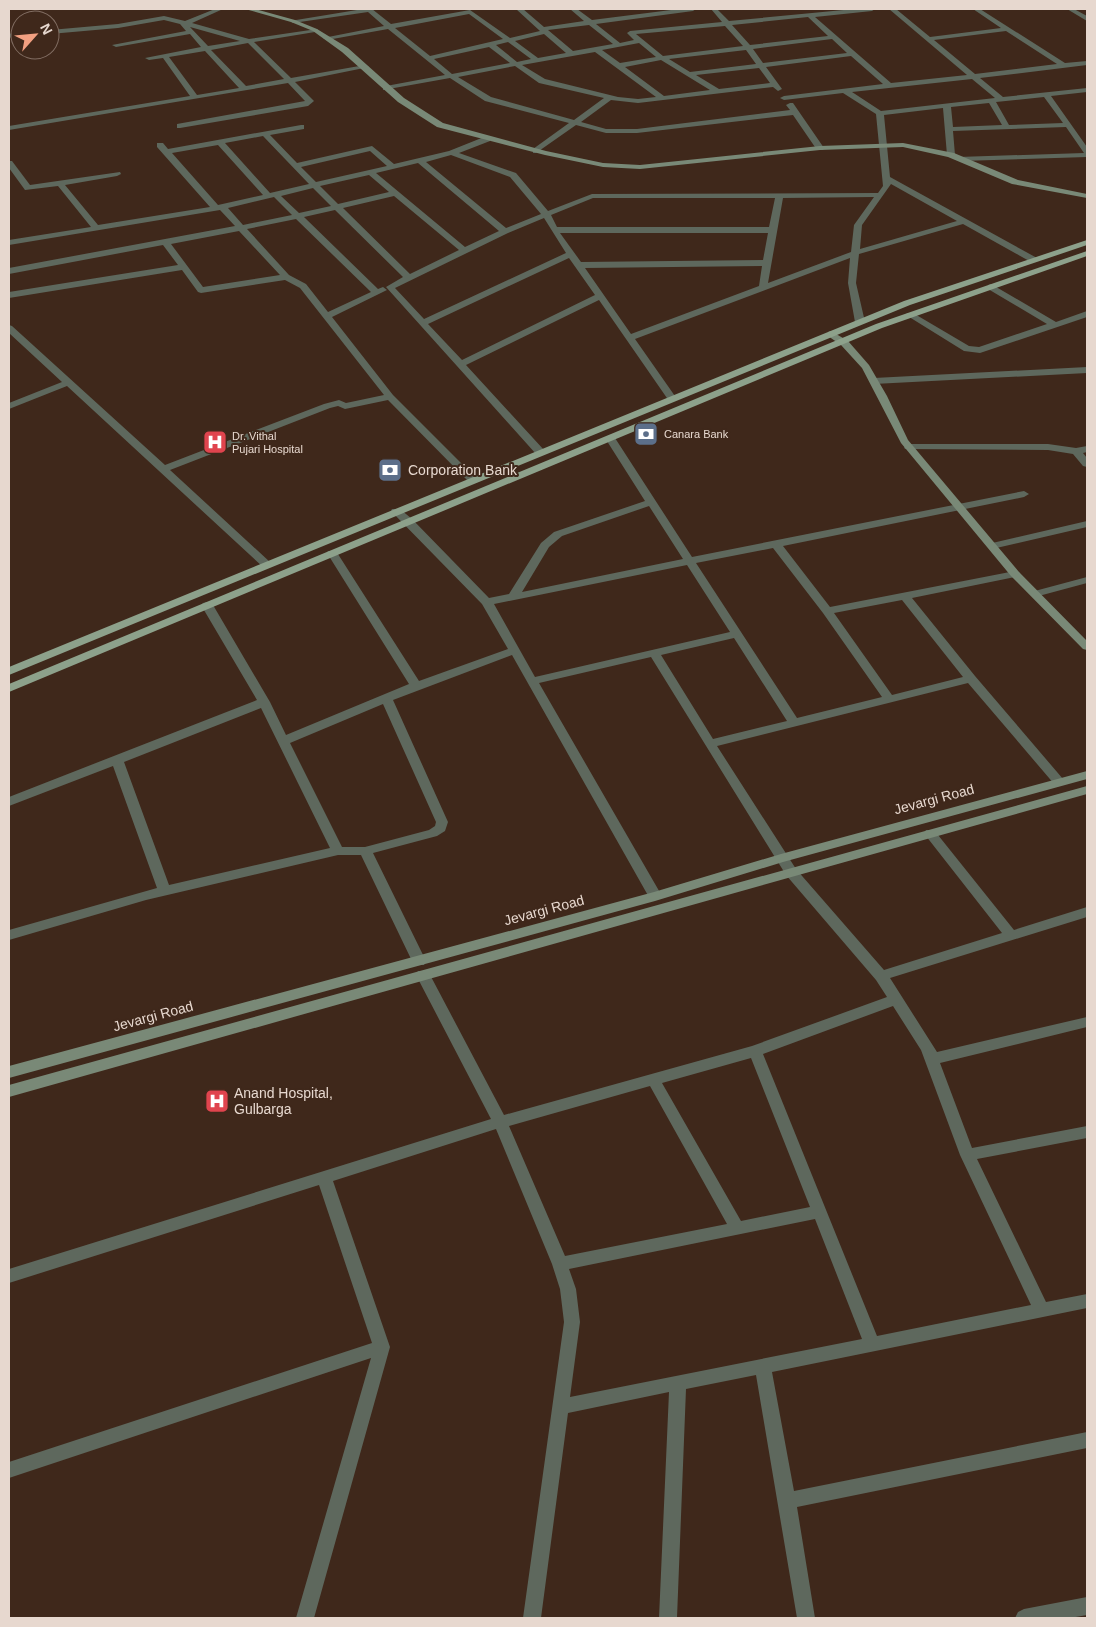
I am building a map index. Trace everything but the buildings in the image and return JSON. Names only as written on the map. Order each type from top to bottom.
[{"type":"main road","points":[[9,671],[907,303],[1087,242]]},
{"type":"main road","points":[[9,688],[844,341],[910,315],[1087,253]]},
{"type":"street","points":[[184,23],[220,9]]},
{"type":"street","points":[[248,9],[293,21],[315,30],[365,67],[386,88],[440,125],[487,139],[603,165],[640,167],[820,148],[883,145],[933,150],[952,155],[1015,182],[1035,188],[1087,196]]},
{"type":"street","points":[[293,21],[373,9],[389,26],[451,76],[488,99],[606,131],[638,131],[794,112]]},
{"type":"street","points":[[519,9],[572,54]]},
{"type":"street","points":[[573,9],[619,45]]},
{"type":"street","points":[[429,58],[590,22],[693,9]]},
{"type":"street","points":[[714,9],[748,47],[820,148]]},
{"type":"street","points":[[607,37],[872,9]]},
{"type":"street","points":[[892,9],[1001,100]]},
{"type":"street","points":[[976,9],[1064,65]]},
{"type":"street","points":[[327,38],[468,10],[537,60]]},
{"type":"street","points":[[1071,10],[1087,10]]},
{"type":"street","points":[[1071,10],[1087,19]]},
{"type":"street","points":[[809,16],[888,85]]},
{"type":"street","points":[[60,31],[118,26],[164,18],[184,23],[249,42],[310,101],[180,126]]},
{"type":"street","points":[[184,23],[244,89]]},
{"type":"street","points":[[929,39],[1008,29]]},
{"type":"street","points":[[149,58],[315,30]]},
{"type":"street","points":[[116,45],[191,32]]},
{"type":"street","points":[[630,34],[662,58],[718,92]]},
{"type":"street","points":[[618,66],[662,58],[834,37]]},
{"type":"street","points":[[386,88],[640,41]]},
{"type":"street","points":[[490,44],[542,81],[610,97],[638,101],[775,85]]},
{"type":"street","points":[[596,49],[662,98]]},
{"type":"street","points":[[689,74],[853,54]]},
{"type":"street","points":[[165,56],[195,98]]},
{"type":"street","points":[[784,98],[1087,62]]},
{"type":"street","points":[[9,128],[195,98],[365,67]]},
{"type":"street","points":[[843,90],[880,113],[1087,90]]},
{"type":"street","points":[[1046,94],[1087,153]]},
{"type":"street","points":[[536,150],[610,97]]},
{"type":"street","points":[[991,101],[1007,127]]},
{"type":"street","points":[[947,106],[952,155]]},
{"type":"street","points":[[860,322],[852,283],[858,225],[887,186],[880,113]]},
{"type":"street","points":[[949,129],[1069,126]]},
{"type":"street","points":[[167,152],[301,127]]},
{"type":"street","points":[[265,134],[409,278]]},
{"type":"street","points":[[9,244],[219,207],[452,153],[487,139]]},
{"type":"street","points":[[220,142],[271,195],[298,217],[377,293]]},
{"type":"street","points":[[160,145],[286,277],[303,286],[390,397],[473,480]]},
{"type":"street","points":[[296,166],[372,148],[393,166]]},
{"type":"street","points":[[452,153],[513,175],[546,214],[554,230],[672,399]]},
{"type":"street","points":[[961,159],[1087,153]]},
{"type":"street","points":[[418,160],[505,231]]},
{"type":"street","points":[[9,163],[28,188],[117,174]]},
{"type":"street","points":[[370,172],[465,251]]},
{"type":"street","points":[[886,178],[1034,260]]},
{"type":"street","points":[[60,183],[96,228]]},
{"type":"street","points":[[9,271],[242,229],[395,193]]},
{"type":"street","points":[[328,316],[505,231],[592,196],[880,195]]},
{"type":"street","points":[[763,287],[779,196]]},
{"type":"street","points":[[629,338],[855,252],[964,221]]},
{"type":"street","points":[[554,230],[773,230]]},
{"type":"street","points":[[165,242],[201,290],[286,277]]},
{"type":"street","points":[[422,323],[571,254]]},
{"type":"street","points":[[579,265],[767,263]]},
{"type":"street","points":[[9,296],[184,267]]},
{"type":"street","points":[[390,287],[540,452]]},
{"type":"street","points":[[991,287],[1055,325]]},
{"type":"street","points":[[460,365],[600,296]]},
{"type":"street","points":[[910,315],[973,351],[1087,314]]},
{"type":"street","points":[[9,328],[266,565]]},
{"type":"street","points":[[831,334],[844,341],[870,373],[909,447],[1015,574],[1087,647]]},
{"type":"street","points":[[874,381],[1087,370]]},
{"type":"street","points":[[9,406],[69,382]]},
{"type":"street","points":[[162,470],[327,406],[339,403],[346,406],[390,397]]},
{"type":"street","points":[[610,438],[794,723]]},
{"type":"street","points":[[909,447],[1048,447],[1076,451],[1087,449]]},
{"type":"street","points":[[1076,451],[1087,464]]},
{"type":"street","points":[[487,602],[1024,494]]},
{"type":"street","points":[[513,597],[545,545],[558,534],[652,502]]},
{"type":"street","points":[[396,511],[487,602],[655,896]]},
{"type":"street","points":[[992,546],[1087,524]]},
{"type":"street","points":[[775,543],[827,611],[890,700]]},
{"type":"street","points":[[332,553],[416,686]]},
{"type":"street","points":[[827,611],[1015,574]]},
{"type":"street","points":[[1035,594],[1087,580]]},
{"type":"street","points":[[904,596],[971,680],[1059,782]]},
{"type":"street","points":[[207,605],[264,702],[338,851]]},
{"type":"street","points":[[533,681],[736,634]]},
{"type":"street","points":[[283,741],[416,686],[515,650]]},
{"type":"street","points":[[654,653],[781,858],[881,976],[928,1048],[967,1155],[1042,1311]]},
{"type":"street","points":[[710,744],[971,680]]},
{"type":"street","points":[[9,935],[165,891],[338,851],[365,851],[433,833],[441,828],[442,822],[386,698]]},
{"type":"street","points":[[9,802],[264,702]]},
{"type":"street","points":[[117,760],[165,891]]},
{"type":"street","name":"Jevargi Road","points":[[9,1072],[421,968],[781,858],[1087,775]]},
{"type":"street","points":[[9,1091],[421,968],[791,872],[1087,790]]},
{"type":"street","points":[[930,833],[1012,936]]},
{"type":"street","points":[[365,851],[421,968],[500,1122],[560,1264],[568,1289],[572,1322],[532,1618]]},
{"type":"street","points":[[881,976],[1087,912]]},
{"type":"street","points":[[9,1276],[500,1122],[755,1051],[896,999]]},
{"type":"street","points":[[932,1059],[1087,1022]]},
{"type":"street","points":[[755,1051],[873,1345]]},
{"type":"street","points":[[653,1079],[737,1228]]},
{"type":"street","points":[[967,1155],[1087,1132]]},
{"type":"street","points":[[305,1618],[382,1347],[324,1177]]},
{"type":"street","points":[[560,1264],[819,1212]]},
{"type":"street","points":[[560,1407],[1087,1302]]},
{"type":"street","points":[[9,1470],[382,1347]]},
{"type":"street","points":[[763,1367],[806,1618]]},
{"type":"street","points":[[668,1618],[678,1384]]},
{"type":"street","points":[[787,1500],[1087,1440]]},
{"type":"street","points":[[1024,1618],[1087,1606]]},
{"type":"place","name":"Canara Bank","points":[[646,434]]},
{"type":"place","name":"Dr. Vithal Pujari Hospital","points":[[215,442]]},
{"type":"place","name":"Corporation Bank","points":[[390,470]]},
{"type":"place","name":"Anand Hospital, Gulbarga","points":[[217,1101]]}]
